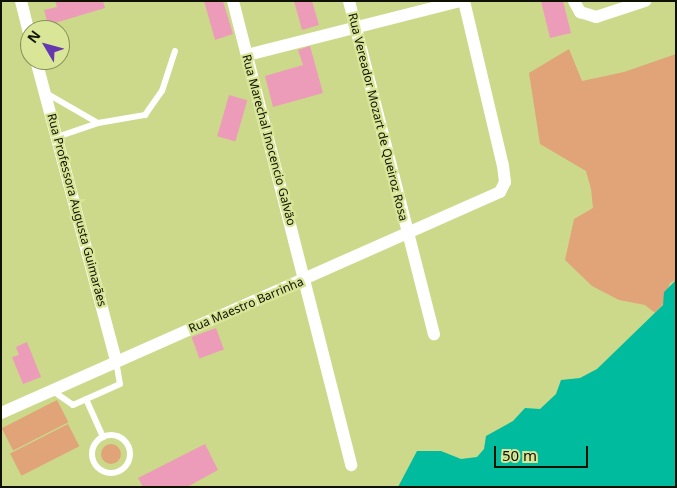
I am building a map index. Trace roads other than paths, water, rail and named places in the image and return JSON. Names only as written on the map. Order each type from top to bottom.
[{"type":"street","points":[[21,1],[26,20]]},
{"type":"street","name":"Rua Marechal Inocencio Galvão","points":[[233,1],[351,465]]},
{"type":"street","name":"Rua Vereador Mozart de Queiroz Rosa","points":[[349,1],[406,234],[434,334]]},
{"type":"street","points":[[247,55],[463,1]]},
{"type":"street","name":"Rua Maestro Barrinha","points":[[1,413],[490,198],[504,188],[504,166],[463,1]]},
{"type":"street","points":[[574,1],[580,12],[596,18],[645,1]]},
{"type":"street","name":"Rua Professora Augusta Guimarães","points":[[39,70],[116,361]]},
{"type":"lane","points":[[57,137],[98,123],[128,120],[150,111],[162,91],[175,51]]},
{"type":"lane","points":[[45,92],[98,123]]},
{"type":"lane","points":[[52,390],[74,405],[120,384],[116,361]]},
{"type":"lane","points":[[86,399],[103,437]]},
{"type":"lane","points":[[115,436],[126,442],[129,460],[122,470],[110,473],[95,464],[94,446],[103,437],[115,436]]},
{"type":"water","points":[[676,280],[676,487],[398,487],[417,451],[441,451],[461,459],[477,457],[484,449],[486,436],[513,421],[525,408],[540,409],[556,394],[561,380],[580,378],[597,369],[663,305],[664,292]]}]
